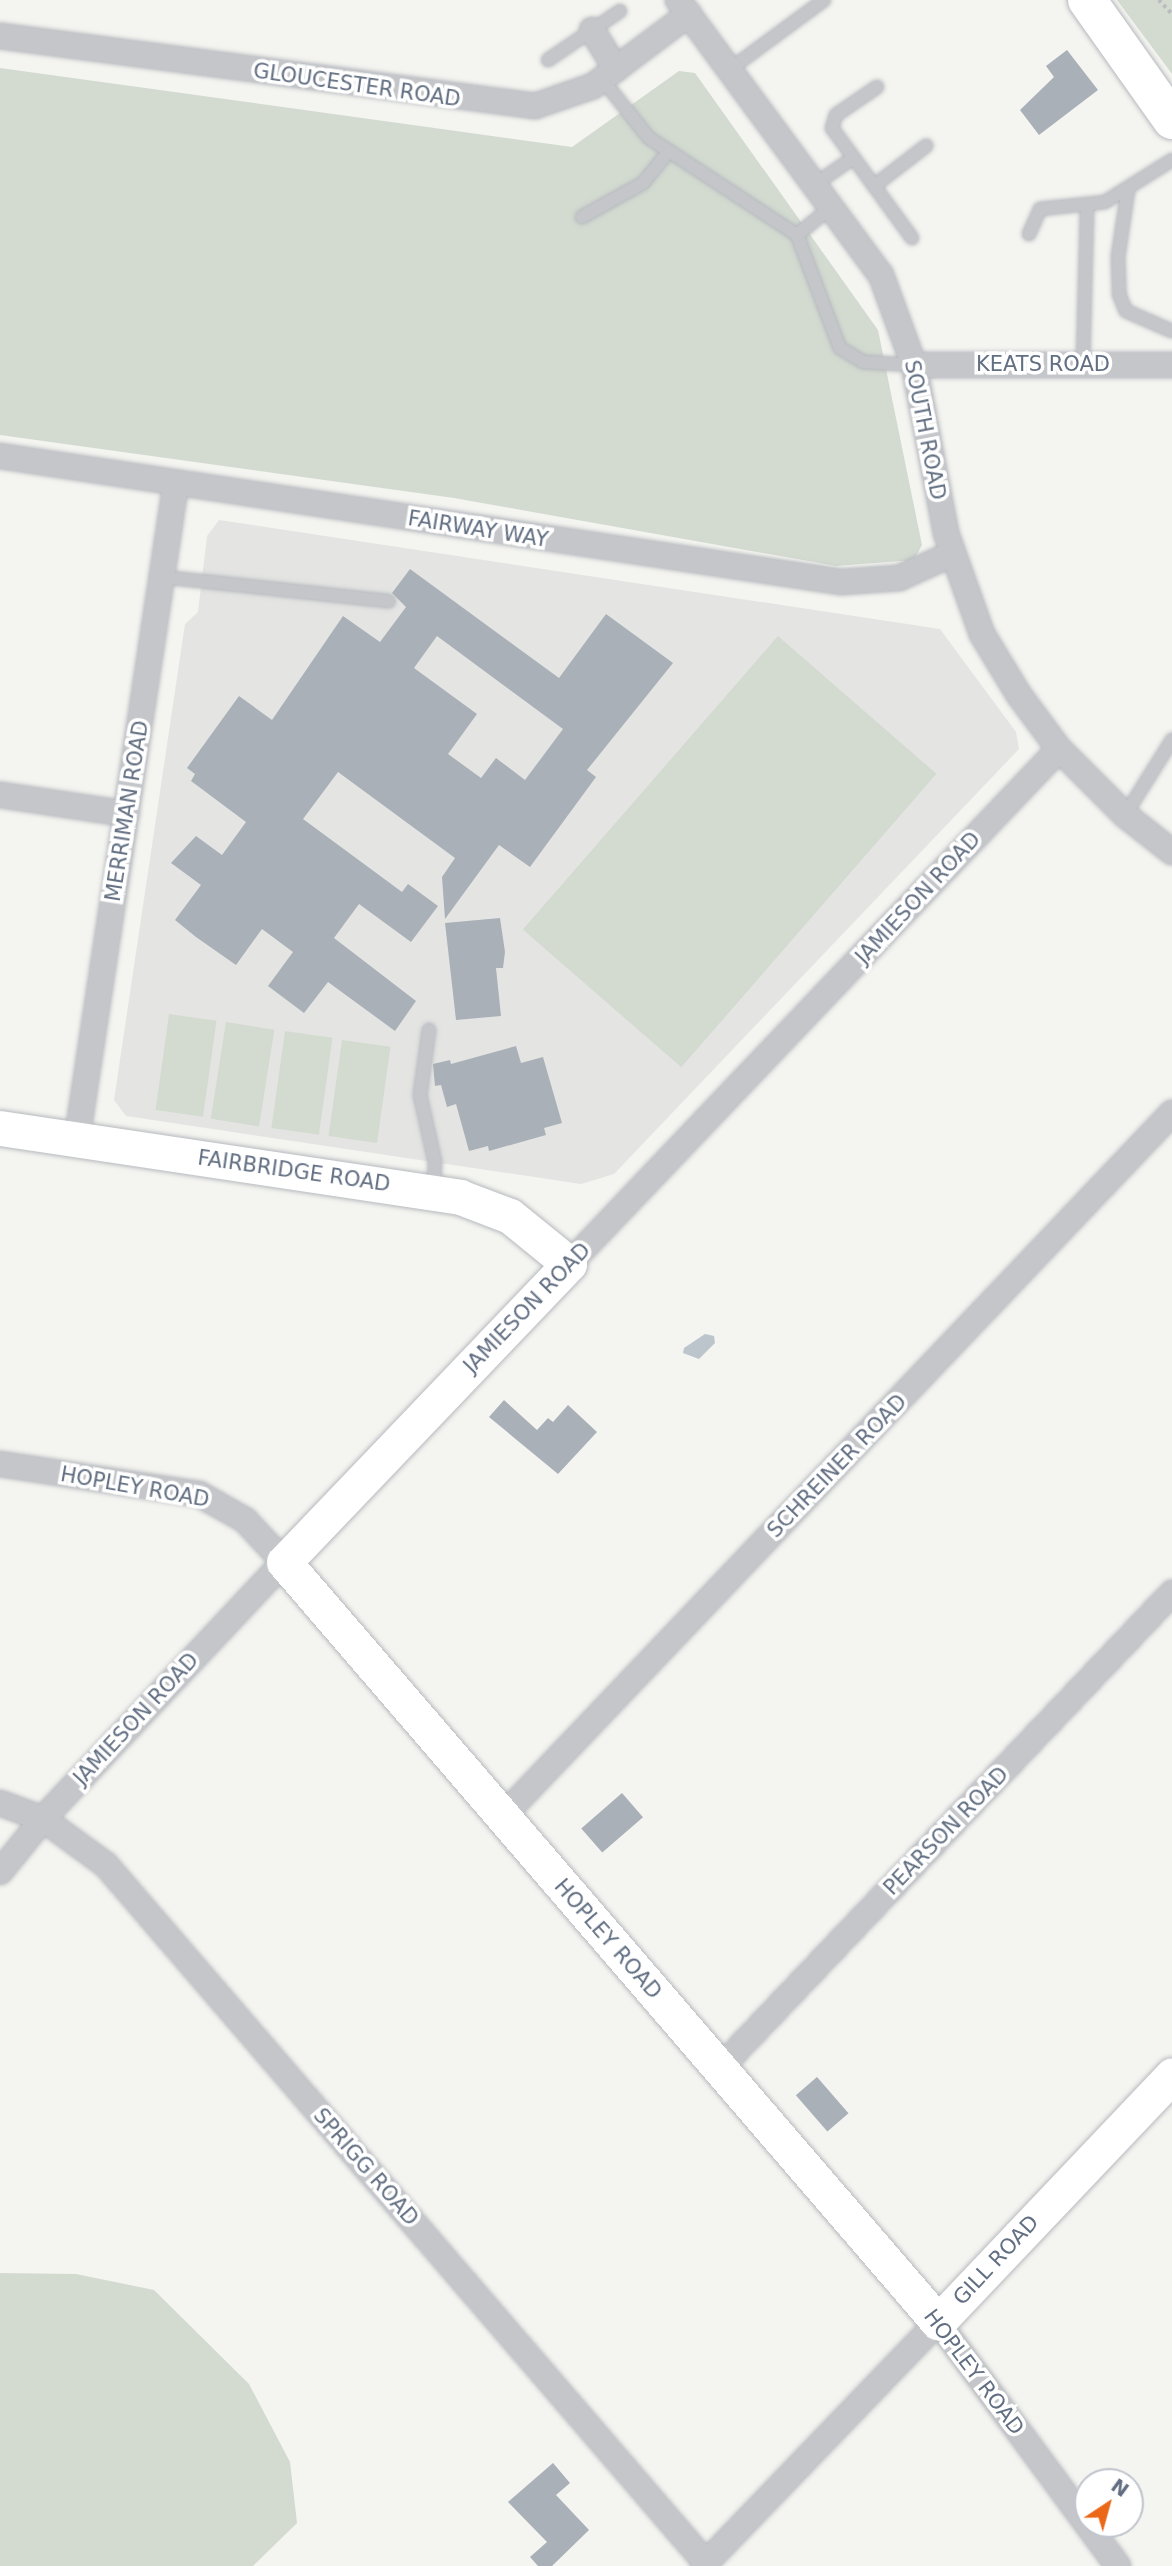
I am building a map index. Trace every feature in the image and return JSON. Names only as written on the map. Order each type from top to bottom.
[{"type":"main road","points":[[1087,0],[1172,120]]},
{"type":"street","name":"SOUTH ROAD","points":[[683,7],[881,275],[914,365],[952,554],[982,634],[1018,695],[1059,749],[1125,815],[1172,852]]},
{"type":"street","name":"GLOUCESTER ROAD","points":[[0,36],[509,106],[551,104],[609,74],[683,7]]},
{"type":"street","points":[[592,30],[609,74]]},
{"type":"street","name":"KEATS ROAD","points":[[914,365],[1172,365]]},
{"type":"street","name":"FAIRWAY WAY","points":[[0,456],[841,582],[900,578],[952,554]]},
{"type":"street","name":"MERRIMAN ROAD","points":[[77,1139],[176,483]]},
{"type":"street","name":"JAMIESON ROAD","points":[[0,1872],[43,1819],[284,1562],[1059,749]]},
{"type":"street","points":[[0,795],[127,814]]},
{"type":"street","name":"SCHREINER ROAD","points":[[502,1817],[1172,1113]]},
{"type":"street","name":"FAIRBRIDGE ROAD","points":[[0,1128],[433,1192],[490,1205],[533,1232],[569,1264]]},
{"type":"street","name":"HOPLEY ROAD","points":[[0,1464],[199,1494],[245,1520],[939,2322],[1118,2566]]},
{"type":"street","name":"PEARSON ROAD","points":[[720,2068],[1172,1593]]},
{"type":"street","name":"SPRIGG ROAD","points":[[0,1803],[43,1819],[106,1865],[705,2565]]},
{"type":"street","name":"GILL ROAD","points":[[705,2565],[1172,2075]]},
{"type":"lane","points":[[729,70],[824,0]]},
{"type":"lane","points":[[548,60],[620,10]]},
{"type":"lane","points":[[609,74],[620,106],[667,153],[797,236],[840,348],[863,362],[914,365]]},
{"type":"lane","points":[[877,87],[832,123],[853,158],[912,238]]},
{"type":"lane","points":[[874,186],[926,146]]},
{"type":"lane","points":[[582,217],[643,183],[667,153]]},
{"type":"lane","points":[[814,185],[853,158]]},
{"type":"lane","points":[[1029,234],[1040,209],[1105,202],[1172,160]]},
{"type":"lane","points":[[1128,190],[1118,257],[1119,294],[1126,311],[1172,331]]},
{"type":"lane","points":[[1083,363],[1087,205]]},
{"type":"lane","points":[[797,236],[830,208]]},
{"type":"lane","points":[[163,577],[389,601]]},
{"type":"lane","points":[[1125,815],[1172,740]]},
{"type":"lane","points":[[429,1030],[420,1095],[435,1162],[433,1192]]},
{"type":"path","points":[[1159,0],[1172,14]]},
{"type":"shaded area","points":[[1117,0],[1172,0],[1172,74]]},
{"type":"shaded area","points":[[0,68],[572,147],[679,71],[695,73],[878,330],[922,545],[914,560],[836,566],[454,498],[0,435]]},
{"type":"shaded area","points":[[219,520],[940,629],[1016,732],[1019,749],[614,1174],[581,1184],[126,1116],[114,1100],[185,624],[198,612],[207,536]]},
{"type":"shaded area","points":[[778,636],[936,774],[681,1067],[523,930]]},
{"type":"shaded area","points":[[169,1014],[217,1021],[203,1117],[156,1110]]},
{"type":"shaded area","points":[[226,1022],[274,1030],[259,1126],[211,1119]]},
{"type":"shaded area","points":[[285,1031],[333,1038],[319,1135],[271,1128]]},
{"type":"shaded area","points":[[342,1040],[391,1047],[377,1143],[329,1136]]},
{"type":"shaded area","points":[[705,1334],[714,1336],[715,1343],[699,1359],[683,1353],[684,1348]]},
{"type":"shaded area","points":[[0,2273],[76,2274],[154,2290],[249,2384],[290,2462],[297,2523],[253,2566],[0,2566]]},
{"type":"building","points":[[1067,50],[1098,90],[1039,135],[1020,110],[1054,77],[1046,66]]},
{"type":"building","points":[[410,569],[559,678],[606,614],[673,663],[587,770],[596,777],[530,867],[499,845],[445,919],[442,877],[455,858],[338,772],[303,819],[402,892],[408,884],[438,906],[411,942],[359,904],[334,938],[416,1001],[395,1031],[328,982],[304,1013],[268,986],[293,952],[262,929],[236,965],[196,937],[175,920],[201,885],[171,863],[196,836],[222,855],[246,822],[191,781],[195,774],[187,768],[239,696],[272,720],[343,616],[380,642],[406,607],[392,593]],"holes":[[[437,636],[563,729],[525,780],[496,758],[481,778],[448,754],[477,714],[414,668]]]},
{"type":"building","points":[[500,918],[505,952],[503,968],[496,968],[501,1016],[456,1020],[445,923]]},
{"type":"building","points":[[516,1046],[521,1063],[543,1057],[562,1123],[544,1128],[546,1135],[489,1151],[488,1146],[469,1151],[456,1104],[447,1107],[441,1085],[435,1086],[433,1064],[450,1060],[451,1064]]},
{"type":"building","points":[[504,1400],[537,1430],[548,1418],[553,1422],[568,1405],[597,1432],[558,1474],[489,1417]]},
{"type":"building","points":[[622,1793],[643,1817],[602,1853],[581,1828]]},
{"type":"building","points":[[817,2077],[848,2113],[827,2132],[796,2095]]},
{"type":"building","points":[[553,2463],[570,2483],[556,2495],[589,2530],[552,2566],[538,2566],[530,2557],[547,2542],[508,2502]]}]
